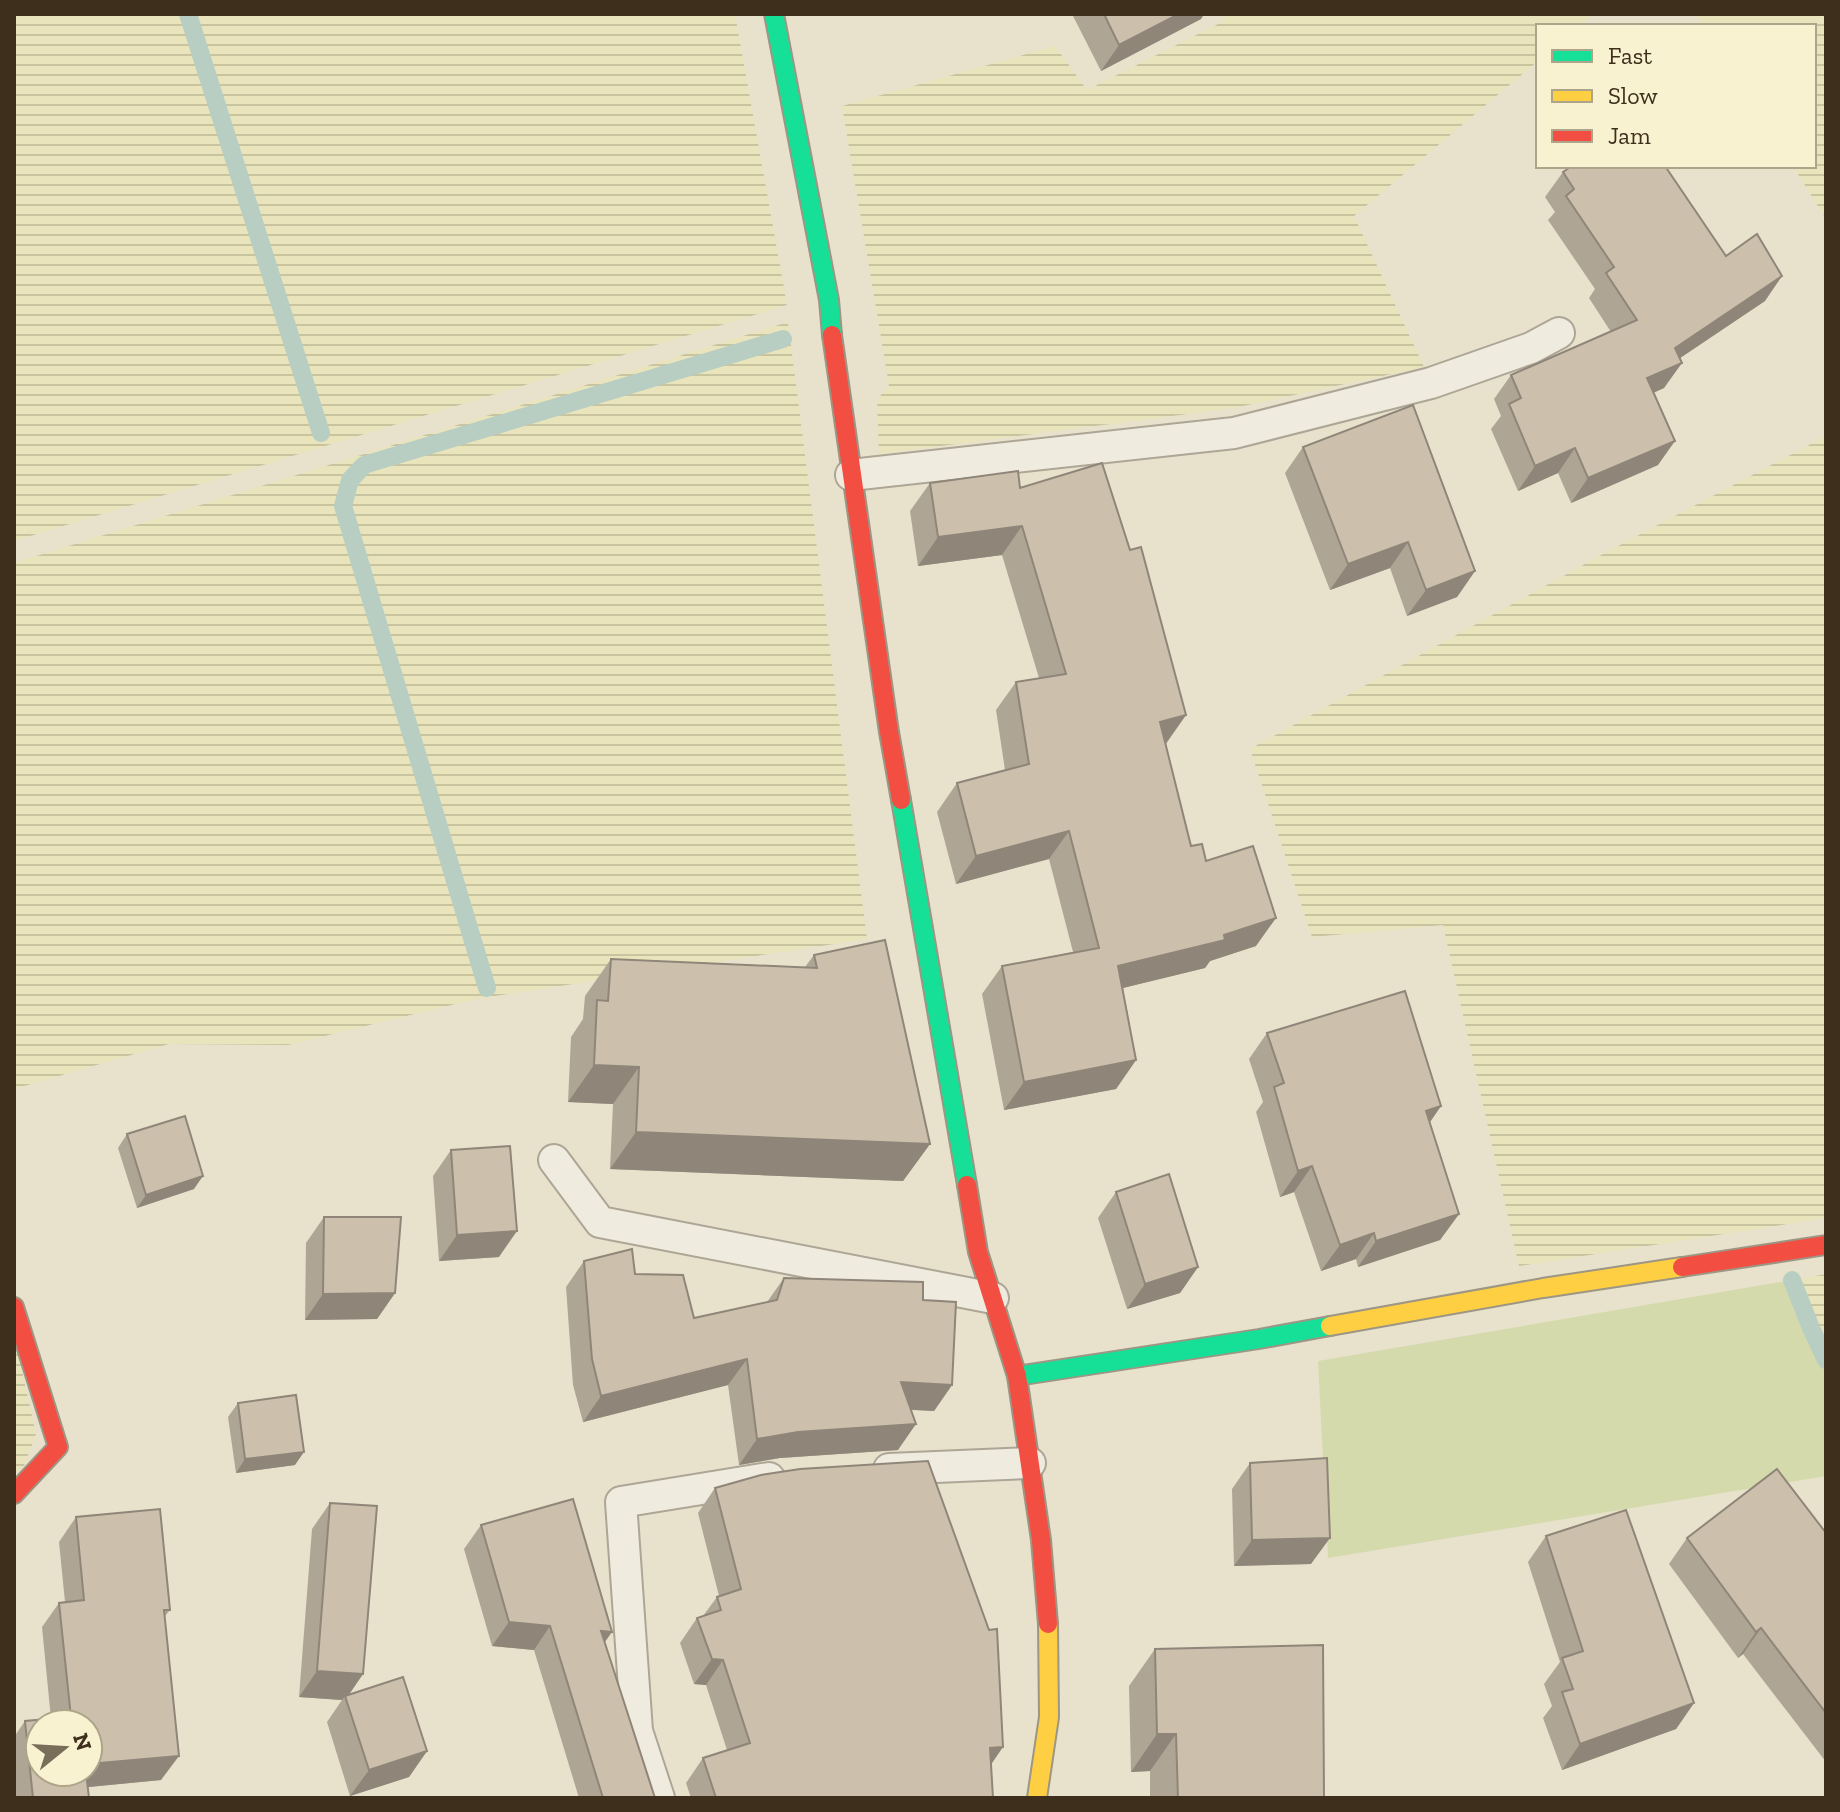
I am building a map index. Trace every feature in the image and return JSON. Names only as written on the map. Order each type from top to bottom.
[{"type":"street","points":[[774,14],[829,300],[834,355],[889,732],[972,1221],[978,1252],[1017,1376],[1030,1463],[1041,1540],[1048,1628],[1049,1717],[1037,1798]]},
{"type":"street","points":[[1017,1376],[1259,1339],[1543,1288],[1826,1245]]},
{"type":"street","points":[[14,1307],[58,1447],[14,1494]]},
{"type":"lane","points":[[851,475],[1234,433],[1431,383],[1531,348],[1559,333]]},
{"type":"lane","points":[[554,1160],[600,1222],[993,1298]]},
{"type":"lane","points":[[857,1471],[1030,1463]]},
{"type":"lane","points":[[659,1798],[637,1731],[621,1502],[796,1475]]},
{"type":"shaded area","points":[[14,14],[735,14],[787,305],[14,541]]},
{"type":"shaded area","points":[[1222,14],[1593,14],[1581,24],[1536,24],[1536,63],[1354,216],[1424,367],[1234,408],[879,454],[877,400],[889,385],[842,106],[1055,46],[1087,90],[1224,21]]},
{"type":"shaded area","points":[[1696,14],[1826,14],[1826,219],[1794,168],[1816,168],[1816,24],[1703,24]]},
{"type":"shaded area","points":[[788,322],[867,939],[476,999],[288,1045],[169,1044],[14,1089],[14,563]]},
{"type":"shaded area","points":[[1826,436],[1826,1218],[1519,1266],[1443,925],[1312,937],[1250,749],[1603,554]]},
{"type":"shaded area","points":[[1826,1274],[1826,1360],[1792,1280]]},
{"type":"shaded area","points":[[14,1335],[36,1434],[24,1466],[14,1475]]},
{"type":"green space","points":[[1792,1280],[1826,1360],[1826,1476],[1328,1558],[1318,1361]]},
{"type":"building","points":[[1104,14],[1179,14],[1119,45]]},
{"type":"building","points":[[1569,168],[1666,168],[1726,256],[1757,234],[1782,276],[1675,348],[1682,363],[1647,378],[1675,441],[1588,478],[1575,448],[1535,466],[1509,404],[1521,398],[1511,375],[1637,320],[1606,273],[1614,267],[1566,196],[1574,189],[1563,172]]},
{"type":"building","points":[[1413,405],[1475,571],[1426,590],[1408,542],[1348,564],[1303,447]]},
{"type":"building","points":[[1102,463],[1130,550],[1141,547],[1186,715],[1160,722],[1191,846],[1202,844],[1206,861],[1253,846],[1276,918],[1224,935],[1225,940],[1118,966],[1136,1060],[1024,1082],[1002,966],[1099,948],[1069,831],[976,856],[957,783],[1029,764],[1016,682],[1066,674],[1022,526],[938,537],[930,483],[1018,471],[1020,488]]},
{"type":"building","points":[[885,940],[930,1144],[636,1132],[639,1067],[594,1065],[597,1000],[608,1001],[611,959],[817,968],[814,955]]},
{"type":"building","points":[[1405,991],[1441,1106],[1426,1111],[1459,1214],[1376,1241],[1374,1233],[1340,1245],[1312,1166],[1298,1171],[1274,1087],[1284,1083],[1267,1033]]},
{"type":"building","points":[[185,1116],[203,1176],[146,1195],[127,1134]]},
{"type":"building","points":[[510,1146],[517,1231],[457,1235],[451,1150]]},
{"type":"building","points":[[1169,1174],[1198,1267],[1145,1284],[1116,1192]]},
{"type":"building","points":[[324,1217],[401,1217],[395,1293],[323,1294]]},
{"type":"building","points":[[632,1249],[635,1274],[683,1275],[694,1318],[777,1300],[784,1278],[923,1282],[923,1300],[956,1302],[952,1385],[901,1382],[916,1424],[798,1432],[757,1439],[747,1359],[601,1396],[592,1359],[584,1261]]},
{"type":"building","points":[[296,1395],[304,1452],[245,1459],[238,1403]]},
{"type":"building","points":[[1327,1458],[1330,1538],[1252,1540],[1250,1463]]},
{"type":"building","points":[[928,1461],[989,1630],[997,1629],[1003,1747],[990,1748],[993,1798],[716,1798],[703,1758],[750,1743],[723,1660],[712,1659],[697,1618],[721,1610],[717,1597],[741,1589],[715,1488],[761,1475],[800,1469]]},
{"type":"building","points":[[1777,1469],[1826,1533],[1826,1713],[1761,1628],[1756,1632],[1687,1538]]},
{"type":"building","points":[[573,1499],[612,1632],[601,1631],[655,1798],[603,1798],[550,1626],[509,1622],[481,1525]]},
{"type":"building","points":[[330,1503],[377,1506],[363,1674],[317,1671]]},
{"type":"building","points":[[160,1509],[170,1610],[164,1610],[179,1756],[104,1763],[104,1708],[70,1708],[59,1603],[84,1600],[76,1517]]},
{"type":"building","points":[[1626,1510],[1694,1703],[1580,1744],[1562,1692],[1573,1689],[1562,1658],[1583,1651],[1546,1536]]},
{"type":"building","points":[[1323,1645],[1324,1797],[1178,1798],[1176,1734],[1157,1734],[1155,1649]]},
{"type":"building","points":[[403,1677],[427,1751],[369,1770],[345,1696]]},
{"type":"building","points":[[32,1788],[88,1788],[89,1798],[33,1798]]},
{"type":"waterway","points":[[188,14],[321,433]]},
{"type":"waterway","points":[[487,988],[343,506],[350,480],[364,465],[783,339]]},
{"type":"waterway","points":[[1792,1280],[1826,1360]]},
{"type":"traffic: fast","points":[[774,14],[829,300],[832,335]]},
{"type":"traffic: fast","points":[[901,800],[967,1185]]},
{"type":"traffic: fast","points":[[1017,1376],[1330,1326]]},
{"type":"traffic: slow","points":[[1330,1326],[1682,1267]]},
{"type":"traffic: slow","points":[[1037,1798],[1049,1717],[1048,1624]]},
{"type":"traffic: jam","points":[[832,335],[901,800]]},
{"type":"traffic: jam","points":[[967,1185],[978,1252],[1017,1376],[1041,1540],[1048,1624]]},
{"type":"traffic: jam","points":[[1682,1267],[1826,1245]]},
{"type":"traffic: jam","points":[[14,1307],[58,1447],[14,1494]]}]
